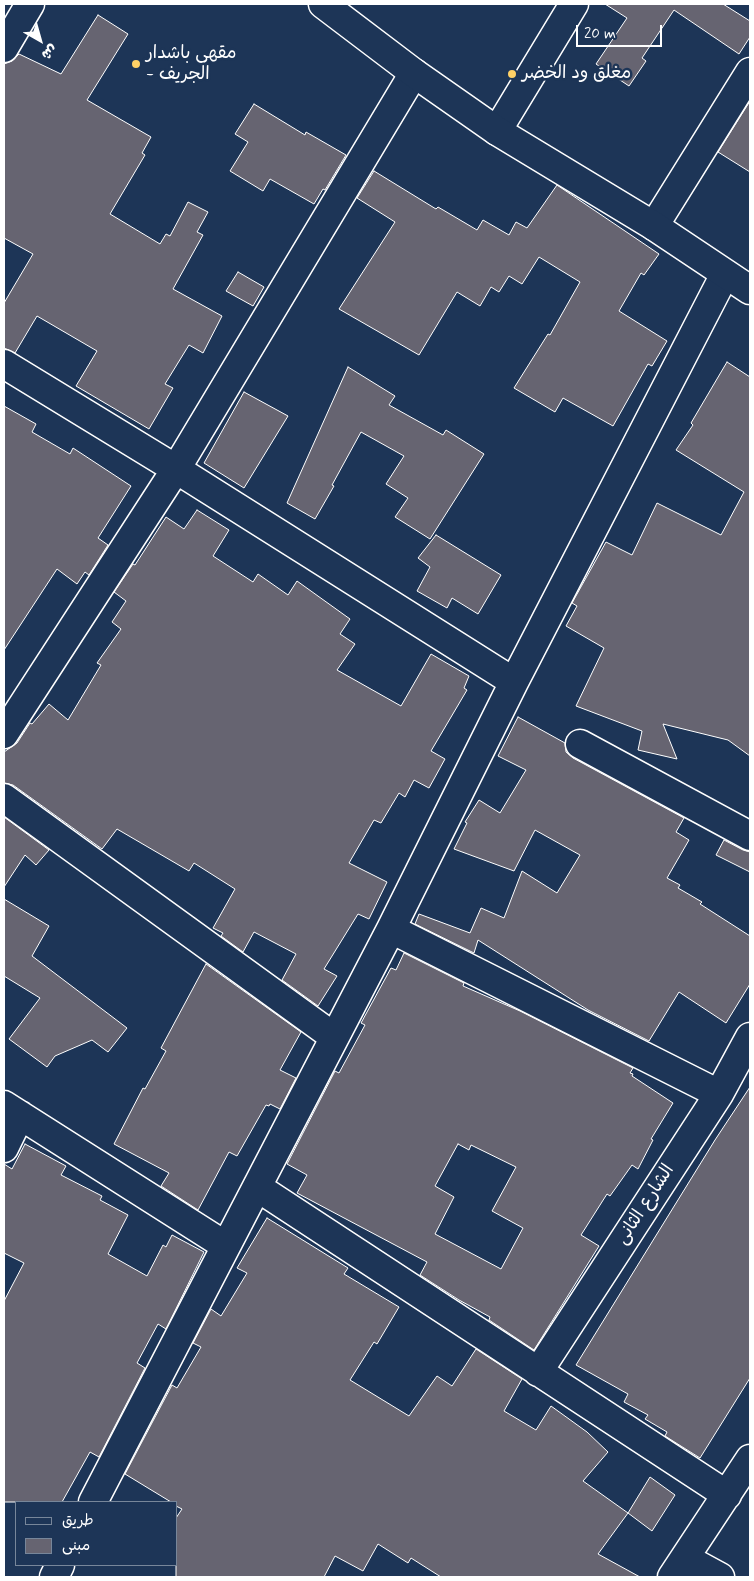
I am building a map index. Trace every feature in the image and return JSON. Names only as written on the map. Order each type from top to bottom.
[{"type":"street","points":[[4,48],[30,4]]},
{"type":"street","points":[[323,4],[414,73],[497,131],[654,226],[750,290]]},
{"type":"street","points":[[497,131],[574,4]]},
{"type":"street","points":[[654,226],[750,72]]},
{"type":"street","points":[[4,734],[176,469],[414,73]]},
{"type":"street","points":[[94,1501],[391,929],[514,682],[725,274]]},
{"type":"street","points":[[4,364],[176,469],[514,682]]},
{"type":"street","points":[[580,744],[750,836]]},
{"type":"street","points":[[4,798],[334,1037]]},
{"type":"street","points":[[391,929],[719,1094]]},
{"type":"street","name":"الشارع الثانى","points":[[538,1372],[719,1094],[750,1037]]},
{"type":"street","points":[[4,1148],[12,1110],[226,1246]]},
{"type":"street","points":[[257,1187],[727,1495]]},
{"type":"street","points":[[720,1577],[678,1568],[750,1459]]},
{"type":"building","points":[[605,4],[723,4],[750,21],[750,37],[739,54],[674,10],[642,58],[646,61],[629,86],[596,64],[627,18]]},
{"type":"building","points":[[98,15],[128,34],[87,100],[151,137],[142,153],[145,155],[110,214],[160,244],[166,234],[170,236],[188,202],[208,212],[197,232],[203,235],[173,289],[222,316],[203,353],[189,345],[165,384],[173,388],[149,429],[76,386],[97,351],[37,316],[15,353],[4,348],[4,303],[33,254],[4,238],[4,64],[12,61],[19,54],[61,74]]},
{"type":"building","points":[[750,101],[750,172],[718,152]]},
{"type":"building","points":[[254,104],[305,135],[306,132],[346,155],[325,190],[323,189],[314,204],[270,179],[263,191],[230,171],[248,142],[235,134]]},
{"type":"building","points":[[374,171],[436,209],[438,207],[477,230],[483,220],[509,235],[516,222],[527,228],[557,185],[659,254],[644,275],[641,273],[619,311],[667,341],[652,366],[648,364],[613,426],[563,398],[555,412],[514,388],[548,334],[550,335],[580,282],[539,257],[522,284],[509,276],[499,292],[491,287],[480,306],[457,292],[419,355],[339,309],[395,222],[357,198]]},
{"type":"building","points":[[238,272],[264,287],[253,306],[226,291]]},
{"type":"building","points":[[727,362],[750,377],[750,756],[728,740],[663,724],[677,759],[638,750],[642,731],[576,706],[604,648],[566,626],[577,606],[572,603],[606,542],[632,555],[657,503],[721,535],[744,492],[676,450],[693,425],[691,423]]},
{"type":"building","points":[[348,367],[395,396],[389,405],[443,435],[446,430],[484,454],[430,539],[395,517],[408,498],[386,484],[404,456],[361,432],[315,519],[287,503]]},
{"type":"building","points":[[244,392],[288,416],[244,488],[204,463]]},
{"type":"building","points":[[4,406],[36,424],[32,432],[70,454],[73,448],[131,486],[98,538],[108,545],[89,575],[85,572],[77,584],[57,569],[4,650]]},
{"type":"building","points":[[197,510],[229,530],[213,556],[253,582],[258,574],[288,595],[297,581],[350,619],[340,634],[355,644],[337,670],[401,706],[431,654],[469,676],[464,688],[467,690],[431,751],[445,759],[429,788],[414,780],[405,797],[399,793],[381,823],[374,820],[349,863],[387,882],[369,919],[358,914],[324,969],[337,976],[318,1006],[282,980],[296,954],[254,932],[243,952],[221,936],[223,933],[213,928],[235,889],[194,863],[189,871],[117,829],[102,849],[13,785],[4,783],[4,752],[17,743],[30,723],[32,724],[49,704],[68,720],[101,665],[97,663],[121,629],[112,622],[126,601],[114,592],[133,564],[135,565],[166,517],[184,529]]},
{"type":"building","points":[[436,535],[501,575],[478,614],[452,598],[447,608],[417,591],[430,567],[418,558]]},
{"type":"building","points":[[518,717],[565,743],[566,752],[573,758],[684,818],[676,832],[689,840],[667,878],[680,885],[678,888],[702,902],[700,904],[750,936],[750,984],[726,1023],[679,992],[649,1041],[588,1010],[478,940],[474,953],[415,924],[419,914],[470,933],[481,908],[504,918],[522,871],[557,893],[580,855],[535,830],[514,871],[454,849],[467,823],[465,822],[479,800],[500,813],[526,770],[498,756]]},
{"type":"building","points":[[4,817],[49,850],[36,865],[25,855],[4,887]]},
{"type":"building","points":[[724,840],[750,852],[750,872],[716,855]]},
{"type":"building","points":[[4,899],[49,926],[32,956],[127,1028],[108,1052],[92,1040],[55,1056],[47,1067],[9,1039],[40,998],[4,976]]},
{"type":"building","points":[[404,953],[464,983],[463,986],[520,1011],[633,1068],[630,1073],[633,1074],[632,1076],[673,1103],[651,1139],[653,1140],[638,1169],[632,1165],[610,1196],[607,1194],[581,1235],[599,1246],[534,1350],[489,1320],[490,1317],[420,1275],[427,1262],[297,1193],[307,1175],[287,1164],[335,1071],[339,1073],[365,1025],[361,1023],[391,968],[396,970]],"holes":[[[458,1144],[469,1150],[471,1145],[516,1167],[492,1211],[523,1228],[501,1269],[435,1234],[454,1197],[435,1186]]]},
{"type":"building","points":[[206,964],[301,1032],[280,1070],[296,1078],[280,1109],[270,1104],[269,1106],[266,1105],[237,1156],[229,1152],[198,1210],[161,1186],[169,1173],[114,1144],[143,1088],[145,1089],[166,1051],[161,1048]]},
{"type":"building","points":[[750,1087],[750,1378],[700,1458],[665,1436],[667,1432],[645,1419],[648,1415],[624,1402],[628,1394],[576,1365],[715,1140]]},
{"type":"building","points":[[25,1144],[66,1166],[61,1175],[102,1196],[100,1200],[128,1215],[108,1254],[147,1276],[163,1245],[166,1247],[172,1235],[204,1252],[166,1329],[158,1324],[137,1363],[145,1368],[99,1457],[90,1452],[63,1501],[4,1502],[4,1301],[24,1263],[4,1253],[4,1164],[12,1169]]},
{"type":"building","points":[[267,1218],[348,1268],[344,1274],[399,1307],[377,1344],[374,1342],[350,1380],[409,1416],[437,1376],[452,1386],[476,1349],[522,1379],[504,1411],[536,1430],[551,1406],[587,1432],[608,1452],[583,1481],[628,1513],[598,1554],[640,1577],[441,1577],[411,1558],[408,1563],[378,1544],[363,1571],[335,1556],[324,1577],[176,1577],[176,1566],[178,1566],[178,1515],[182,1509],[178,1507],[178,1501],[169,1501],[125,1474],[172,1385],[177,1388],[201,1347],[193,1343],[211,1309],[221,1316],[247,1273],[237,1268]]},
{"type":"building","points":[[650,1477],[675,1495],[652,1531],[628,1513]]},
{"type":"place","name":"مقهى باشدار - الجريف","points":[[136,64]]},
{"type":"place","name":"مغلق ود الخضر","points":[[512,74]]}]
